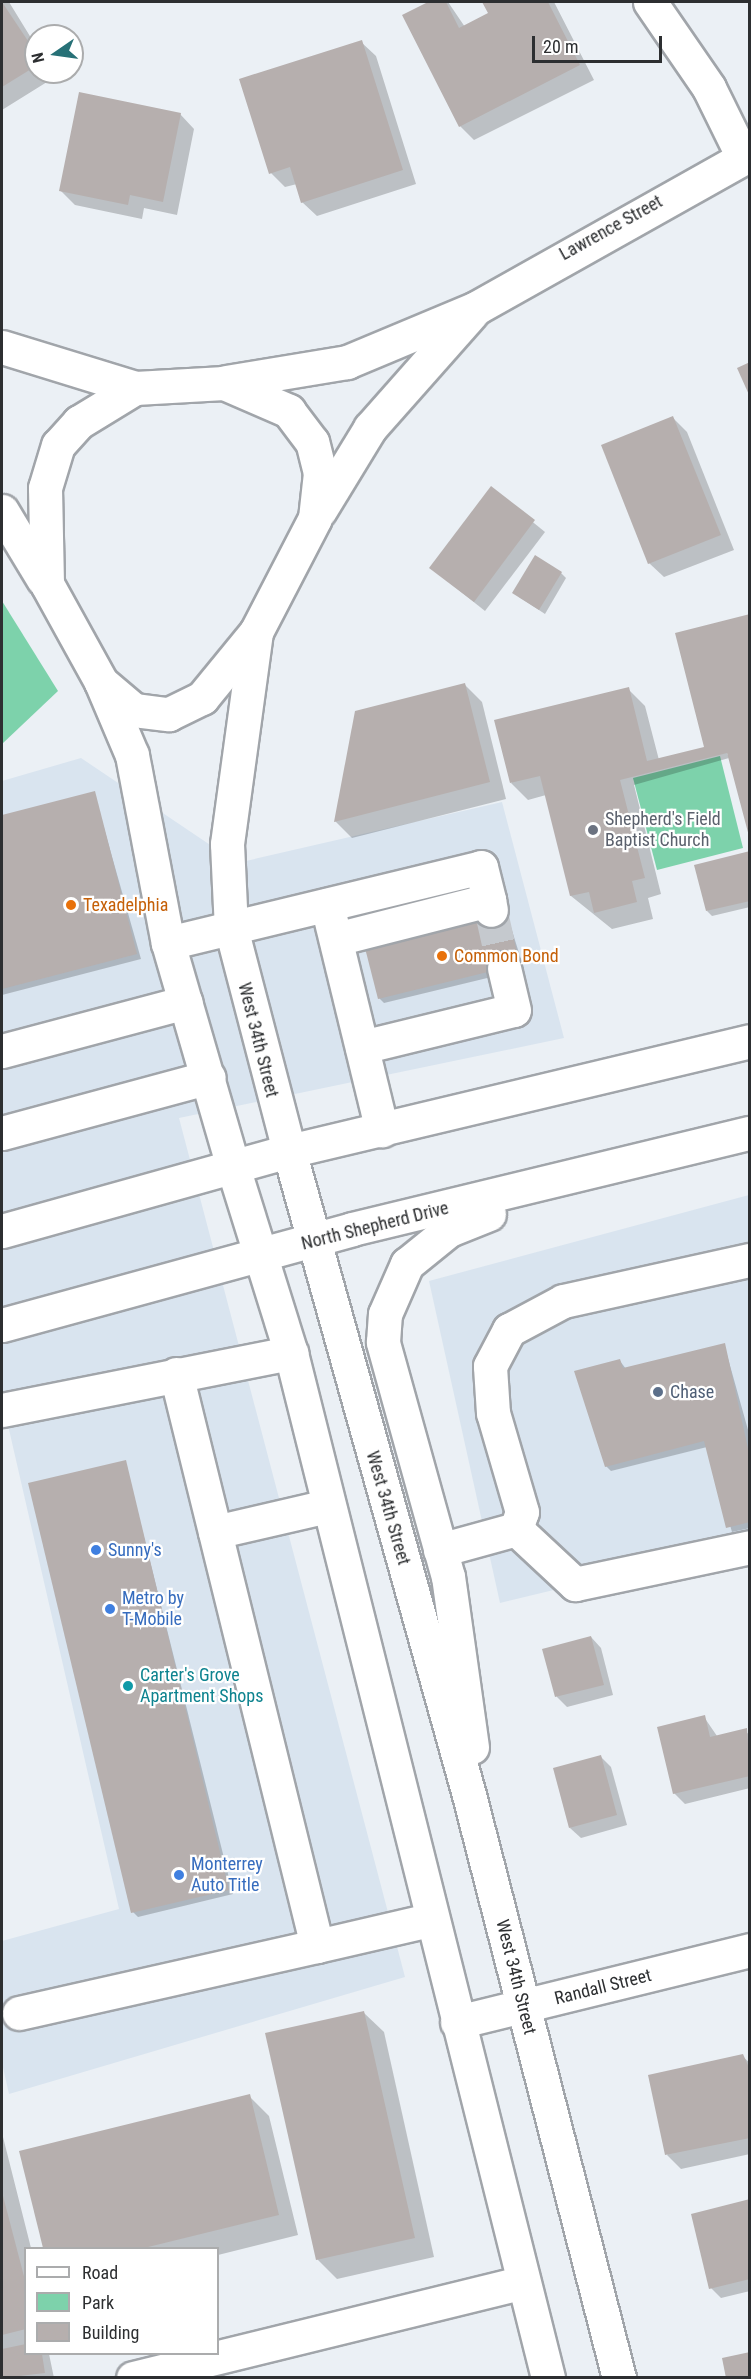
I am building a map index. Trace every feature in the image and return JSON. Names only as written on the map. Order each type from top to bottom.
[{"type":"main road","points":[[650,2],[709,88],[746,154]]},
{"type":"main road","name":"Lawrence Street","points":[[135,388],[224,383],[346,362],[476,308],[746,154]]},
{"type":"main road","name":"Lawrence Street","points":[[256,632],[315,518],[370,428],[476,308]]},
{"type":"main road","points":[[2,347],[135,388]]},
{"type":"main road","points":[[224,383],[289,411],[312,442],[320,473],[315,518]]},
{"type":"main road","points":[[47,584],[45,488],[58,446],[79,422],[135,388]]},
{"type":"main road","points":[[2,512],[47,584],[101,682],[132,755],[168,943],[209,1077],[258,1257],[291,1353],[430,1920],[548,2378]]},
{"type":"main road","points":[[101,682],[134,710],[169,714],[202,698],[256,632]]},
{"type":"main road","name":"West 34th Street","points":[[256,632],[227,844],[231,928],[312,1240],[469,1795],[619,2378]]},
{"type":"main road","points":[[168,943],[481,867],[490,905],[336,939]]},
{"type":"main road","points":[[327,905],[382,1130]]},
{"type":"main road","points":[[362,1047],[514,1010],[504,968]]},
{"type":"main road","points":[[2,1051],[186,1002]]},
{"type":"main road","points":[[2,1231],[289,1151],[750,1041]]},
{"type":"main road","points":[[2,1132],[209,1077]]},
{"type":"main road","name":"North Shepherd Drive","points":[[2,1325],[258,1257],[312,1240],[541,1186],[750,1133]]},
{"type":"main road","points":[[469,1795],[472,1735],[440,1550],[383,1342],[385,1314],[407,1264],[426,1244],[541,1186]]},
{"type":"main road","points":[[516,1529],[522,1512],[493,1413],[490,1366],[509,1330],[563,1301],[750,1260]]},
{"type":"main road","points":[[2,1410],[291,1353]]},
{"type":"main road","points":[[176,1374],[317,1946]]},
{"type":"main road","points":[[215,1532],[328,1506]]},
{"type":"main road","points":[[440,1550],[516,1529]]},
{"type":"main road","points":[[516,1529],[575,1584],[750,1547]]},
{"type":"main road","points":[[19,2013],[430,1920]]},
{"type":"main road","name":"Randall Street","points":[[457,2022],[750,1950]]},
{"type":"main road","points":[[133,2378],[523,2282]]},
{"type":"shaded area","points":[[81,758],[237,863],[502,802],[564,1038],[179,1118],[405,1977],[9,2094],[2,2063],[2,1941],[119,1909],[2,1399],[2,781]]},
{"type":"shaded area","points":[[749,1195],[749,1543],[500,1603],[429,1281]]},
{"type":"green space","points":[[2,601],[58,691],[2,744]]},
{"type":"green space","points":[[720,756],[743,848],[657,870],[633,778]]},
{"type":"building","points":[[2,2],[24,35],[24,73],[2,87]]},
{"type":"building","points":[[428,2],[446,2],[459,28],[488,13],[482,2],[548,2],[580,65],[459,127],[402,15]]},
{"type":"building","points":[[362,40],[403,170],[301,203],[290,167],[269,174],[239,79]]},
{"type":"building","points":[[79,92],[181,113],[163,202],[130,195],[128,205],[59,191]]},
{"type":"building","points":[[750,362],[750,397],[737,368]]},
{"type":"building","points":[[673,416],[721,535],[648,564],[601,445]]},
{"type":"building","points":[[491,486],[535,520],[474,602],[429,568]]},
{"type":"building","points":[[535,555],[562,572],[539,610],[512,593]]},
{"type":"building","name":"Shepherd's Field Baptist Church","points":[[750,614],[750,840],[727,753],[620,780],[645,878],[632,881],[637,902],[594,913],[589,892],[570,896],[540,776],[510,783],[494,720],[629,687],[647,761],[704,747],[675,633]]},
{"type":"building","points":[[465,683],[490,782],[334,822],[355,711]]},
{"type":"building","points":[[95,791],[137,954],[2,989],[2,815]]},
{"type":"building","points":[[750,851],[750,901],[706,911],[694,865]]},
{"type":"building","name":"Common Bond","points":[[506,907],[520,964],[378,999],[365,948]]},
{"type":"building","name":"Chase","points":[[725,1343],[750,1458],[750,1522],[726,1528],[704,1441],[605,1467],[574,1371],[620,1359],[623,1368]]},
{"type":"building","name":"Carter's Grove Apartment Shops","points":[[126,1460],[229,1890],[131,1913],[28,1483]]},
{"type":"building","points":[[591,1636],[604,1685],[555,1697],[542,1649]]},
{"type":"building","points":[[705,1715],[710,1737],[747,1728],[750,1776],[673,1794],[657,1727]]},
{"type":"building","points":[[601,1755],[617,1815],[569,1828],[553,1768]]},
{"type":"building","points":[[364,2011],[415,2238],[316,2260],[265,2033]]},
{"type":"building","points":[[743,2054],[750,2070],[750,2138],[665,2155],[648,2075]]},
{"type":"building","points":[[250,2094],[279,2215],[148,2247],[43,2247],[19,2151]]},
{"type":"building","points":[[2,2192],[24,2276],[24,2330],[2,2335]]},
{"type":"building","points":[[750,2199],[750,2279],[709,2289],[691,2214]]},
{"type":"building","points":[[24,2344],[24,2355],[42,2355],[45,2373],[2,2378],[2,2349]]},
{"type":"building","points":[[750,2352],[750,2378],[726,2378],[722,2358]]},
{"type":"tunnel","points":[[491,910],[504,968]]},
{"type":"place","name":"Shepherd's Field Baptist Church","points":[[593,830]]},
{"type":"place","name":"Texadelphia","points":[[71,905]]},
{"type":"place","name":"Common Bond","points":[[442,956]]},
{"type":"place","name":"Chase","points":[[658,1392]]},
{"type":"place","name":"Sunny's","points":[[96,1550]]},
{"type":"place","name":"Metro by T-Mobile","points":[[110,1609]]},
{"type":"place","name":"Carter's Grove Apartment Shops","points":[[128,1686]]},
{"type":"place","name":"Monterrey Auto Title","points":[[179,1875]]}]
